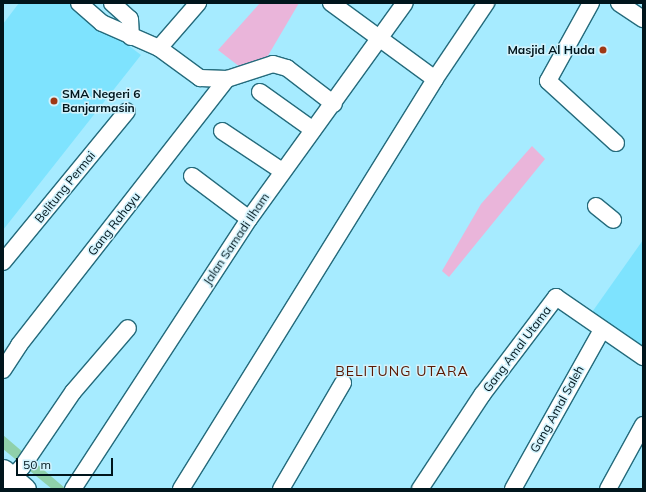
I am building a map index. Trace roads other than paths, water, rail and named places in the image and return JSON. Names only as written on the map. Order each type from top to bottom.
[{"type":"street","points":[[79,3],[102,23],[159,48],[200,78],[227,79],[273,64],[287,68],[334,104]]},
{"type":"street","points":[[112,3],[130,19],[131,37]]},
{"type":"street","points":[[159,48],[198,3]]},
{"type":"street","points":[[330,3],[435,79]]},
{"type":"street","name":"Jalan Samadi Ilham","points":[[75,486],[249,219],[282,171],[381,41],[405,3]]},
{"type":"street","points":[[180,489],[435,79],[486,3]]},
{"type":"street","points":[[591,3],[548,81],[616,143]]},
{"type":"street","points":[[619,3],[643,19]]},
{"type":"street","name":"Gang Rahayu","points":[[3,370],[18,345],[227,79]]},
{"type":"street","points":[[260,92],[313,130]]},
{"type":"street","name":"Belitung Permai","points":[[3,262],[127,112]]},
{"type":"street","points":[[222,132],[282,171]]},
{"type":"street","points":[[192,176],[249,219]]},
{"type":"street","points":[[596,206],[613,220]]},
{"type":"street","name":"Gang Amal Utama","points":[[420,489],[482,395],[556,297],[643,358]]},
{"type":"street","points":[[13,478],[72,392],[128,328]]},
{"type":"street","name":"Gang Amal Saleh","points":[[513,489],[602,330]]},
{"type":"street","points":[[281,489],[342,383]]},
{"type":"street","points":[[608,489],[643,425]]},
{"type":"place","name":"Masjid Al Huda","points":[[603,50]]},
{"type":"place","name":"SMA Negeri 6 Banjarmasin","points":[[54,101]]},
{"type":"district","name":"BELITUNG UTARA","points":[[402,371]]}]
